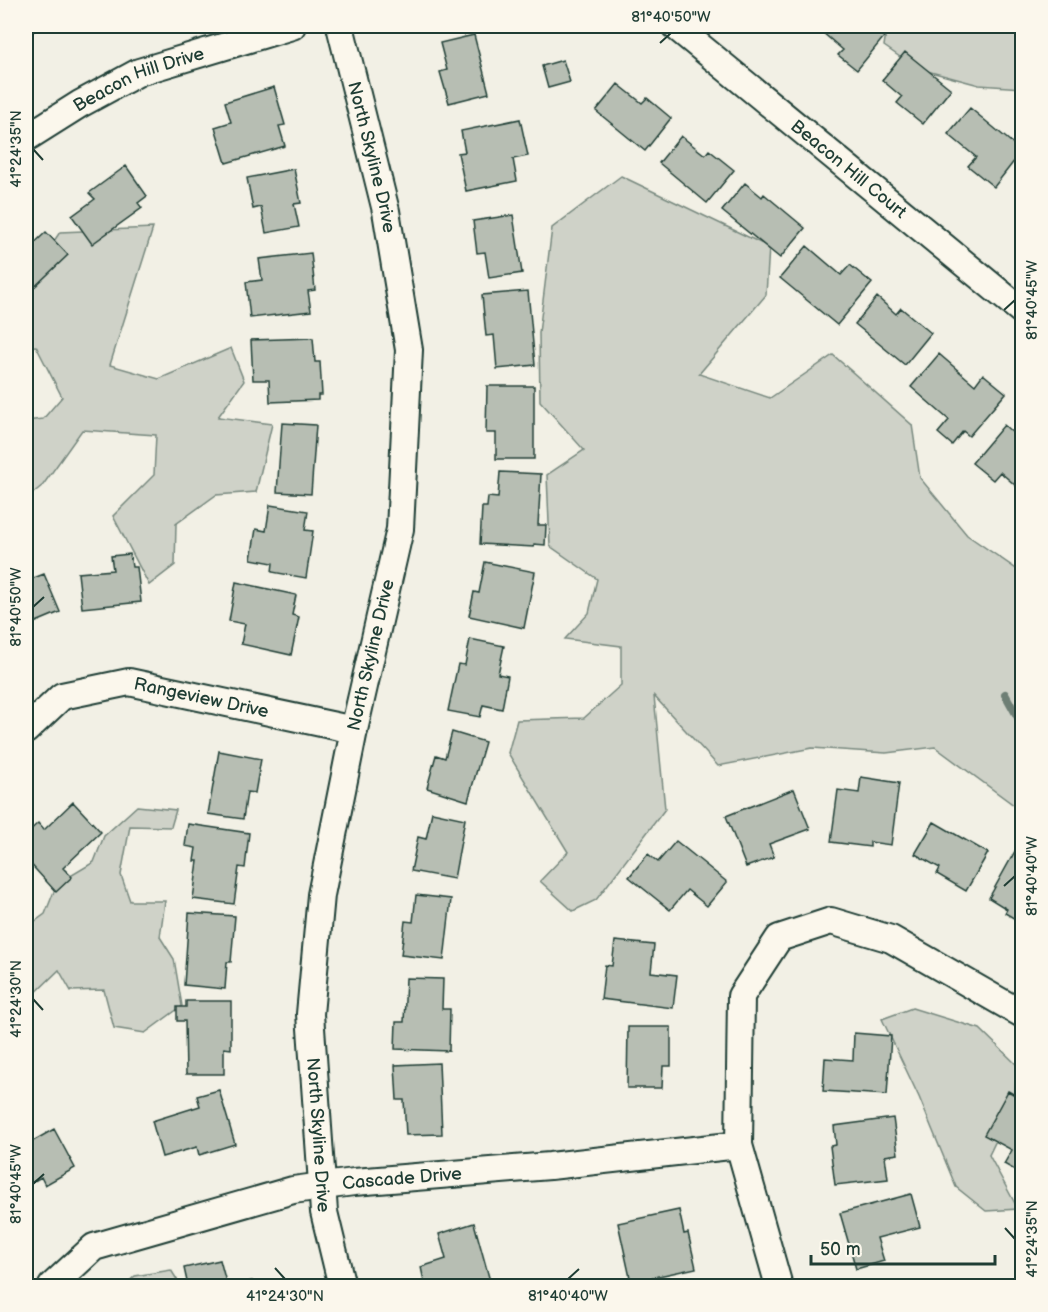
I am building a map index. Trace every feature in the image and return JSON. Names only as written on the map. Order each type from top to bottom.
[{"type":"street","name":"Beacon Hill Drive","points":[[26,138],[80,104],[139,72],[292,26]]},
{"type":"street","name":"North Skyline Drive","points":[[340,26],[386,211],[409,350],[400,529],[354,730],[321,895],[310,1014],[324,1212],[342,1287]]},
{"type":"street","name":"Beacon Hill Court","points":[[675,26],[1023,311]]},
{"type":"street","name":"Rangeview Drive","points":[[26,729],[62,696],[129,682],[354,730]]},
{"type":"street","points":[[779,1287],[739,1145],[741,996],[779,938],[831,921],[891,939],[1023,1014]]},
{"type":"street","name":"Cascade Drive","points":[[52,1287],[94,1247],[293,1190],[550,1166],[739,1145]]},
{"type":"shaded area","points":[[887,26],[1022,26],[1022,88],[979,85],[916,68],[884,46]]},
{"type":"shaded area","points":[[621,176],[769,247],[766,295],[699,374],[770,398],[833,355],[912,425],[920,478],[967,535],[1022,573],[1022,811],[935,747],[886,753],[812,748],[718,766],[654,696],[665,809],[596,900],[573,911],[540,881],[568,852],[508,753],[517,720],[584,718],[621,685],[621,646],[565,639],[589,613],[597,579],[550,546],[547,475],[584,450],[540,401],[539,333],[552,228]]},
{"type":"shaded area","points":[[153,228],[110,365],[159,379],[231,348],[244,381],[218,417],[272,424],[256,492],[216,495],[176,524],[175,565],[149,585],[113,516],[154,475],[156,435],[82,430],[43,485],[26,499],[26,421],[43,419],[62,397],[36,346],[26,347],[26,283],[60,232]]},
{"type":"shaded area","points":[[137,806],[176,810],[171,827],[130,826],[121,875],[130,901],[165,901],[160,937],[174,959],[182,1006],[145,1033],[114,1028],[104,990],[71,991],[59,970],[26,1002],[26,957],[28,955],[26,928],[45,914],[57,884],[94,862],[104,836]]},
{"type":"shaded area","points":[[912,1008],[980,1029],[1017,1065],[1014,1103],[989,1155],[1018,1209],[986,1211],[956,1187],[919,1097],[882,1019]]},
{"type":"shaded area","points":[[171,1270],[181,1286],[124,1286],[135,1276]]},
{"type":"building","points":[[26,26],[42,26],[26,36]]},
{"type":"building","points":[[815,26],[869,26],[884,37],[857,70],[838,55],[843,50]]},
{"type":"building","points":[[474,35],[489,93],[449,103],[440,72],[447,70],[440,43]]},
{"type":"building","points":[[905,52],[951,89],[923,124],[897,103],[902,97],[882,80]]},
{"type":"building","points":[[563,60],[570,82],[548,88],[542,66]]},
{"type":"building","points":[[618,84],[642,103],[647,98],[671,118],[645,151],[596,111]]},
{"type":"building","points":[[274,87],[285,125],[279,126],[285,146],[226,163],[215,127],[231,122],[225,102]]},
{"type":"building","points":[[970,108],[1022,151],[994,187],[968,166],[976,157],[948,134]]},
{"type":"building","points":[[520,119],[528,156],[513,159],[517,181],[466,191],[458,153],[465,152],[461,131]]},
{"type":"building","points":[[681,136],[705,155],[709,150],[734,170],[707,203],[659,163]]},
{"type":"building","points":[[126,166],[147,196],[138,203],[142,208],[92,244],[72,216],[95,199],[89,193]]},
{"type":"building","points":[[294,169],[301,203],[294,204],[299,227],[266,233],[261,207],[253,209],[247,178]]},
{"type":"building","points":[[745,183],[762,197],[764,194],[805,228],[780,258],[722,211]]},
{"type":"building","points":[[513,215],[522,273],[489,278],[485,252],[477,253],[473,221]]},
{"type":"building","points":[[46,232],[68,255],[26,295],[26,251]]},
{"type":"building","points":[[807,246],[841,275],[850,265],[872,283],[837,325],[780,278]]},
{"type":"building","points":[[311,253],[315,290],[308,291],[311,311],[250,318],[246,282],[262,280],[259,259]]},
{"type":"building","points":[[528,291],[535,365],[497,369],[494,335],[486,336],[482,295]]},
{"type":"building","points":[[877,297],[896,314],[901,308],[931,333],[905,365],[855,324]]},
{"type":"building","points":[[313,338],[315,362],[320,362],[322,395],[318,395],[318,400],[270,402],[269,380],[253,380],[251,340]]},
{"type":"building","points":[[939,354],[975,385],[983,374],[1006,393],[969,436],[963,431],[952,445],[938,433],[949,420],[911,387]]},
{"type":"building","points":[[487,386],[534,386],[534,459],[496,459],[496,433],[486,433]]},
{"type":"building","points":[[282,423],[316,425],[311,494],[277,492]]},
{"type":"building","points":[[1004,425],[1022,441],[1022,491],[1000,472],[993,480],[972,463]]},
{"type":"building","points":[[500,472],[541,474],[538,525],[546,525],[545,545],[534,544],[534,547],[480,544],[482,507],[487,507],[488,497],[498,498]]},
{"type":"building","points":[[270,505],[308,511],[305,530],[313,531],[306,578],[272,572],[273,563],[251,559],[256,529],[266,531]]},
{"type":"building","points":[[130,554],[132,567],[137,567],[141,602],[82,608],[78,573],[113,570],[111,556]]},
{"type":"building","points":[[485,562],[535,572],[524,628],[469,616],[474,592],[479,593]]},
{"type":"building","points":[[44,574],[60,612],[29,625],[26,620],[26,581]]},
{"type":"building","points":[[236,582],[296,595],[292,615],[299,617],[291,655],[241,644],[245,624],[229,621]]},
{"type":"building","points":[[470,639],[504,646],[498,674],[508,676],[502,709],[483,705],[480,717],[448,711],[458,664],[465,665]]},
{"type":"building","points":[[452,732],[485,742],[468,801],[427,788],[436,755],[445,758]]},
{"type":"building","points":[[219,751],[261,759],[255,793],[247,792],[243,819],[208,814]]},
{"type":"building","points":[[861,777],[899,783],[891,845],[870,842],[870,847],[831,842],[838,790],[859,793]]},
{"type":"building","points":[[794,789],[810,829],[769,844],[774,857],[746,867],[726,816]]},
{"type":"building","points":[[73,802],[101,832],[63,868],[72,877],[56,892],[26,859],[26,834],[38,823],[44,830]]},
{"type":"building","points":[[432,812],[465,819],[454,879],[411,871],[418,837],[426,839]]},
{"type":"building","points":[[934,822],[988,853],[966,891],[937,874],[940,868],[915,854]]},
{"type":"building","points":[[188,824],[249,833],[245,868],[239,867],[234,904],[193,899],[198,861],[194,861],[196,848],[185,846]]},
{"type":"building","points":[[676,841],[727,882],[707,906],[687,890],[670,910],[629,877],[648,854],[658,862]]},
{"type":"building","points":[[1019,844],[1022,847],[1022,923],[1005,913],[1007,909],[989,898]]},
{"type":"building","points":[[416,895],[451,899],[444,960],[401,955],[405,921],[413,922]]},
{"type":"building","points":[[189,913],[235,916],[231,962],[227,962],[225,989],[184,985]]},
{"type":"building","points":[[615,941],[654,945],[651,972],[677,975],[673,1008],[601,999],[605,965],[612,966]]},
{"type":"building","points":[[406,978],[443,979],[442,1009],[450,1009],[449,1051],[395,1049],[396,1022],[404,1022]]},
{"type":"building","points":[[186,1001],[231,1001],[231,1049],[224,1048],[224,1074],[186,1074],[185,1021],[177,1021],[177,1007],[186,1007]]},
{"type":"building","points":[[628,1027],[671,1027],[671,1066],[663,1066],[662,1088],[627,1088]]},
{"type":"building","points":[[854,1033],[891,1036],[887,1095],[823,1091],[825,1058],[853,1060]]},
{"type":"building","points":[[439,1063],[442,1134],[406,1135],[404,1100],[397,1100],[395,1065]]},
{"type":"building","points":[[219,1090],[235,1144],[199,1155],[197,1147],[162,1157],[152,1121],[200,1106],[197,1096]]},
{"type":"building","points":[[1008,1091],[1022,1099],[1022,1174],[1004,1164],[1012,1150],[984,1135]]},
{"type":"building","points":[[893,1118],[898,1154],[885,1156],[888,1179],[835,1185],[830,1146],[836,1145],[834,1126]]},
{"type":"building","points":[[54,1129],[75,1168],[45,1185],[41,1177],[26,1186],[26,1145]]},
{"type":"building","points":[[911,1194],[920,1227],[877,1238],[884,1261],[856,1269],[840,1213]]},
{"type":"building","points":[[679,1210],[684,1234],[688,1233],[696,1268],[631,1282],[618,1223]]},
{"type":"building","points":[[474,1223],[490,1281],[470,1286],[425,1286],[421,1267],[446,1259],[439,1234]]},
{"type":"building","points":[[220,1260],[227,1286],[188,1286],[184,1268]]},
{"type":"building","points":[[252,1281],[253,1286],[231,1286]]},
{"type":"waterway","points":[[1005,694],[1022,723]]}]
